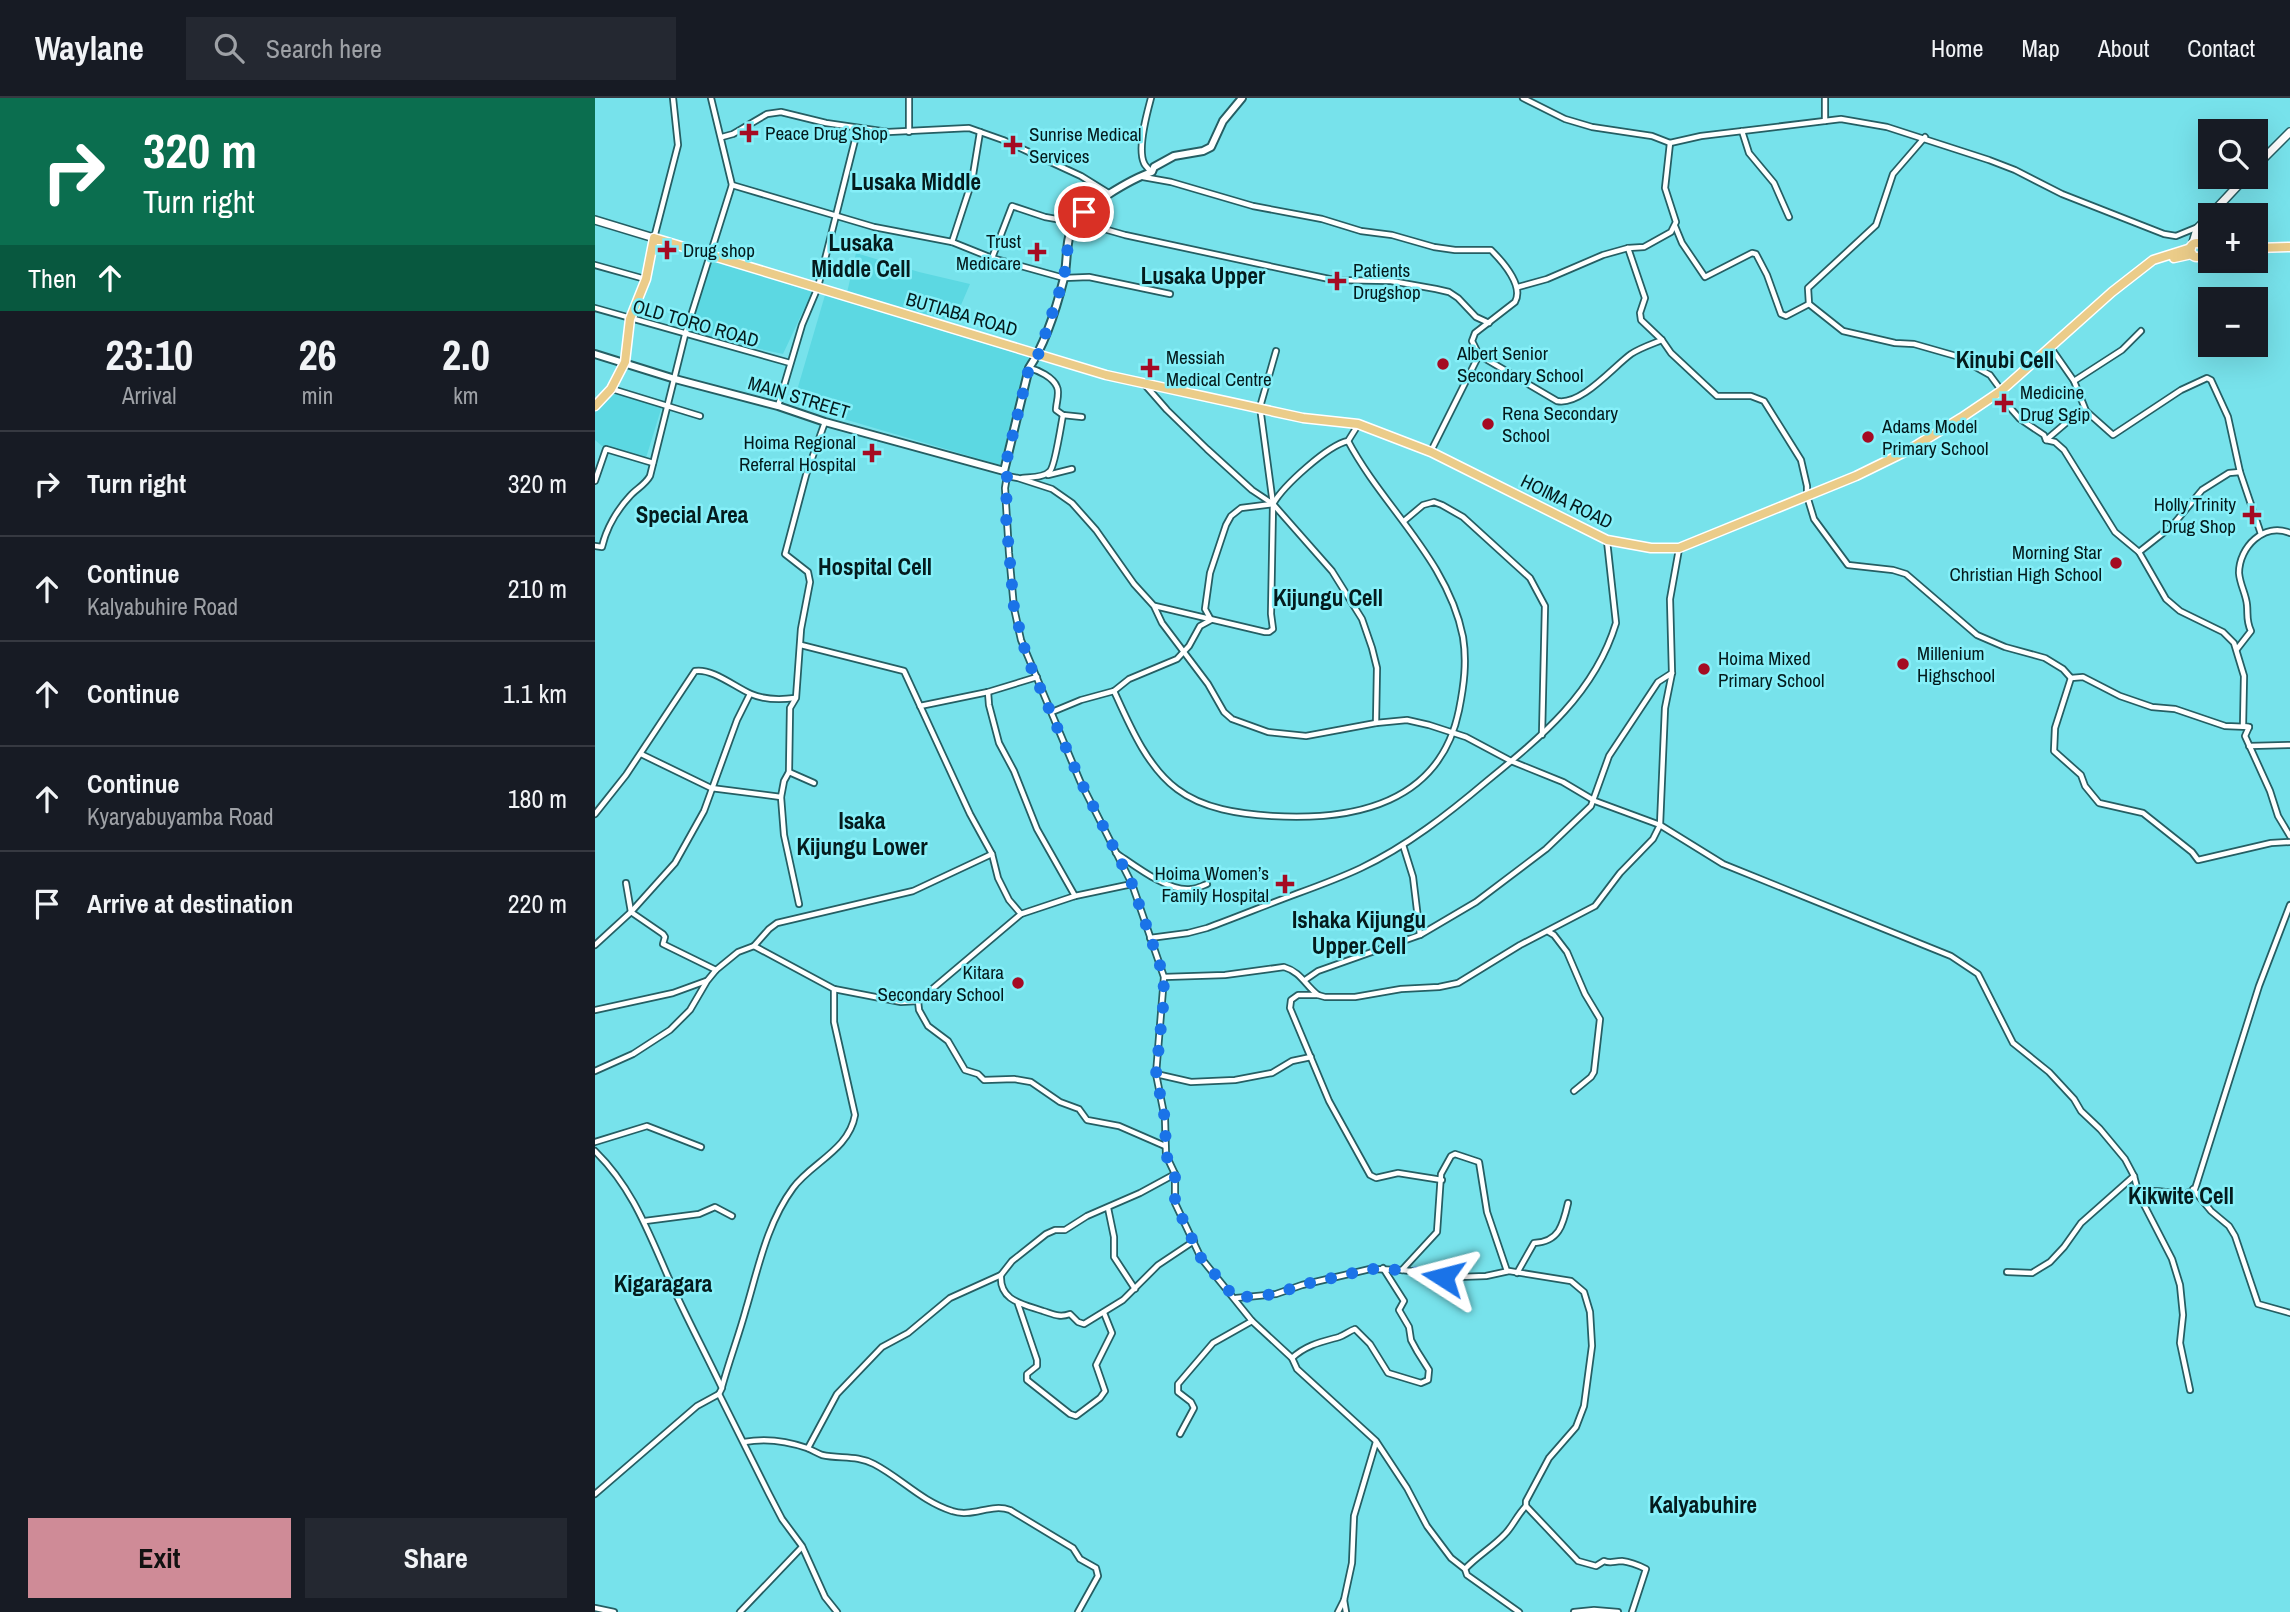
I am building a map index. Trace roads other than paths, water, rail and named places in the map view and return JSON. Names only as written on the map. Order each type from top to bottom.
[{"type":"main road","points":[[2268,154],[2290,132]]},
{"type":"main road","points":[[2222,203],[2235,189]]},
{"type":"main road","name":"BUTIABA ROAD","points":[[595,220],[1039,353]]},
{"type":"main road","points":[[2191,249],[2198,232]]},
{"type":"main road","points":[[595,406],[611,389],[625,362],[630,318],[646,279],[655,238]]},
{"type":"main road","points":[[2268,248],[2289,250]]},
{"type":"main road","name":"HOIMA ROAD","points":[[1039,353],[1146,386],[1260,407],[1303,418],[1358,425],[1431,452],[1607,540],[1651,548],[1679,548],[1885,463],[1999,392],[2105,298],[2144,268],[2191,249],[2198,257]]},
{"type":"street","points":[[655,238],[678,145],[673,98]]},
{"type":"street","points":[[595,546],[602,547],[616,514],[629,497],[646,483],[669,406],[685,335],[732,185],[711,98]]},
{"type":"street","points":[[909,98],[909,132]]},
{"type":"street","points":[[1151,98],[1142,147],[1143,162],[1152,172]]},
{"type":"street","points":[[1243,98],[1223,121],[1211,147],[1174,156],[1154,167],[1152,172],[1138,176],[1084,212],[1074,223],[1069,237],[1064,278],[1039,353],[1029,368],[1005,473],[1014,608],[1021,640],[1080,780],[1132,884],[1164,977],[1156,1074],[1165,1119],[1166,1155],[1175,1174],[1175,1203],[1184,1226],[1201,1258],[1252,1321],[1292,1359],[1297,1368],[1376,1441],[1427,1526],[1451,1558],[1465,1569],[1467,1575],[1519,1612]]},
{"type":"street","points":[[1523,98],[1565,120],[1592,128],[1652,136],[1670,143],[1742,131],[1853,120],[1925,137],[2015,170],[2062,194],[2164,234],[2176,236],[2198,228]]},
{"type":"street","points":[[1825,98],[1825,121]]},
{"type":"street","points":[[722,137],[733,134],[767,114],[781,112],[858,128],[909,132],[957,127],[1003,140],[1081,176],[1111,194]]},
{"type":"street","points":[[778,406],[790,363],[818,287],[858,128]]},
{"type":"street","points":[[1742,131],[1749,153],[1774,183],[1789,217]]},
{"type":"street","points":[[952,242],[972,180],[980,132]]},
{"type":"street","points":[[1925,137],[1893,174],[1876,225],[1808,288],[1809,304],[1843,331],[1895,343],[1914,344],[1956,356],[1990,375],[1999,392],[2020,419],[2044,435],[2046,440]]},
{"type":"street","points":[[1670,143],[1665,188],[1682,243],[1705,277],[1749,254],[1756,254],[1781,314],[1786,316],[1809,304]]},
{"type":"street","points":[[1138,176],[1171,182],[1253,206],[1322,219],[1361,231],[1392,235],[1434,247],[1491,250],[1518,288],[1518,298],[1473,337],[1472,341],[1479,355],[1564,403],[1613,371],[1631,354],[1662,340]]},
{"type":"street","points":[[732,185],[874,227],[952,242],[992,258],[1064,278],[1089,277],[1170,294]]},
{"type":"street","points":[[992,258],[1012,206],[1045,218],[1334,280],[1391,281],[1436,289],[1458,298],[1476,317],[1489,323]]},
{"type":"street","points":[[1518,288],[1548,279],[1579,263],[1628,248],[1644,247],[1661,239],[1675,226]]},
{"type":"street","points":[[1628,248],[1645,298],[1640,317],[1644,324],[1717,396],[1751,396],[1764,401],[1801,460],[1814,519],[1848,565],[1906,574],[1977,635],[2005,647],[2045,658],[2063,669],[2071,678]]},
{"type":"street","points":[[595,265],[646,279]]},
{"type":"street","name":"OLD TORO ROAD","points":[[595,308],[790,363]]},
{"type":"street","points":[[2074,381],[2122,350],[2141,331]]},
{"type":"street","points":[[2051,348],[2074,381],[2086,411],[2113,435],[2182,390],[2209,378],[2228,417],[2239,472],[2261,534]]},
{"type":"street","points":[[1154,606],[1265,632],[1273,629],[1273,504],[1260,407],[1276,351]]},
{"type":"street","name":"MAIN STREET","points":[[595,354],[1005,473]]},
{"type":"street","points":[[1431,452],[1479,355]]},
{"type":"street","points":[[1029,368],[1040,371],[1056,384],[1056,410],[1063,415],[1082,417]]},
{"type":"street","points":[[1146,386],[1207,449],[1252,490],[1273,504],[1320,555],[1362,619],[1377,668],[1376,723]]},
{"type":"street","points":[[611,389],[700,416]]},
{"type":"street","points":[[2046,440],[2080,411],[2086,411]]},
{"type":"street","points":[[1044,475],[1051,471],[1055,463],[1063,415]]},
{"type":"street","points":[[799,904],[784,835],[781,797],[789,772],[790,708],[796,698],[797,662],[810,582],[809,572],[785,554],[806,475],[825,422]]},
{"type":"street","points":[[1273,504],[1279,492],[1339,443],[1348,441],[1358,425]]},
{"type":"street","points":[[2046,440],[2055,442],[2064,450],[2115,532],[2139,552],[2172,605],[2223,632],[2234,643],[2244,676],[2243,726],[2249,727]]},
{"type":"street","points":[[1114,691],[1148,755],[1174,787],[1213,807],[1256,814],[1318,817],[1344,815],[1383,803],[1401,794],[1426,775],[1454,735],[1465,680],[1462,635],[1451,600],[1441,580],[1404,522],[1359,462],[1348,441]]},
{"type":"street","points":[[595,481],[606,449],[653,463]]},
{"type":"street","points":[[1021,478],[1072,470]]},
{"type":"street","points":[[2139,552],[2172,526],[2202,490],[2229,473],[2239,472]]},
{"type":"street","points":[[1005,473],[1052,489],[1072,503],[1154,606],[1162,623],[1185,651],[1224,712],[1232,719],[1282,735],[1306,736],[1407,720],[1466,737],[1511,761],[1563,782],[1595,801],[1660,825],[1723,864],[1951,956],[1978,974],[2013,1043],[2049,1072],[2074,1099],[2081,1111],[2125,1159],[2134,1176],[2139,1195],[2172,1259],[2180,1285],[2183,1315],[2179,1343],[2190,1390]]},
{"type":"street","points":[[1404,522],[1423,505],[1434,502],[1442,505],[1463,517],[1530,578],[1545,606],[1541,736]]},
{"type":"street","points":[[1211,620],[1205,609],[1210,573],[1226,524],[1231,516],[1241,509],[1273,504]]},
{"type":"street","points":[[2237,649],[2251,631],[2246,614],[2248,606],[2240,584],[2240,565],[2247,549],[2261,534],[2274,530],[2290,533]]},
{"type":"street","points":[[1150,938],[1207,928],[1359,869],[1403,845],[1440,820],[1541,736],[1562,716],[1593,675],[1616,624],[1607,540]]},
{"type":"street","points":[[1442,1180],[1398,1173],[1373,1178],[1338,1119],[1289,1004],[1299,995],[1350,997],[1451,985],[1598,903],[1620,873],[1653,839],[1660,825],[1665,708],[1672,673],[1669,617],[1679,548]]},
{"type":"street","points":[[1052,712],[1114,691],[1129,679],[1171,662],[1185,651],[1199,625],[1211,620]]},
{"type":"street","points":[[801,645],[902,669],[970,814],[992,854],[998,878],[1009,900],[1021,914]]},
{"type":"street","points":[[595,814],[641,754],[695,671],[705,672],[750,694],[779,700],[796,698]]},
{"type":"street","points":[[1305,980],[1318,971],[1420,935],[1511,878],[1562,835],[1595,801],[1609,756],[1658,682],[1672,673]]},
{"type":"street","points":[[921,706],[988,692],[1037,677]]},
{"type":"street","points":[[2071,678],[2083,677],[2120,696],[2152,708],[2175,709],[2225,726],[2249,727]]},
{"type":"street","points":[[2071,678],[2055,728],[2054,751],[2081,775],[2085,786],[2099,803],[2143,813],[2199,860],[2271,843],[2290,842]]},
{"type":"street","points":[[988,692],[999,743],[1014,771],[1037,829],[1075,896]]},
{"type":"street","points":[[595,945],[631,912],[674,863],[704,811],[737,720],[750,694]]},
{"type":"street","points":[[2249,727],[2245,736],[2270,791],[2278,816],[2290,836]]},
{"type":"street","points":[[2249,746],[2290,745]]},
{"type":"street","points":[[641,754],[712,788],[781,797]]},
{"type":"street","points":[[789,772],[814,783]]},
{"type":"street","points":[[1403,845],[1411,865],[1420,935]]},
{"type":"street","points":[[1116,853],[1171,886],[1191,889],[1207,884]]},
{"type":"street","points":[[595,1071],[633,1054],[670,1030],[690,1010],[716,970],[739,952],[754,946],[777,923],[902,895],[992,854]]},
{"type":"street","points":[[626,883],[631,912],[664,935],[663,944],[716,970]]},
{"type":"street","points":[[754,946],[834,989],[901,1002],[918,1001],[1021,914],[1075,896],[1132,884]]},
{"type":"street","points":[[2139,1195],[2148,1191],[2188,1194],[2193,1189],[2259,986],[2290,905]]},
{"type":"street","points":[[1554,935],[1559,926]]},
{"type":"street","points":[[1548,932],[1554,935],[1567,953],[1601,1025],[1594,1072],[1574,1091]]},
{"type":"street","points":[[1164,977],[1225,975],[1283,967],[1293,970],[1318,995]]},
{"type":"street","points":[[595,1010],[673,993],[707,981]]},
{"type":"street","points":[[595,1494],[698,1406],[721,1391],[767,1240],[782,1204],[802,1177],[828,1157],[853,1124],[855,1115],[834,1022],[834,989]]},
{"type":"street","points":[[918,1001],[919,1010],[928,1026],[948,1041],[965,1070],[978,1074],[985,1080],[1014,1079],[1031,1082],[1060,1102],[1079,1109],[1087,1120],[1119,1126],[1165,1146]]},
{"type":"street","points":[[1156,1074],[1191,1082],[1235,1080],[1272,1073],[1292,1061],[1311,1056]]},
{"type":"street","points":[[595,1142],[647,1126],[701,1147]]},
{"type":"street","points":[[595,1151],[619,1178],[645,1221],[670,1282],[744,1442],[782,1519],[802,1546],[825,1597],[837,1612]]},
{"type":"street","points":[[1402,1270],[1410,1258],[1437,1232],[1441,1174],[1454,1154],[1479,1162],[1486,1207],[1507,1271]]},
{"type":"street","points":[[808,1448],[837,1394],[882,1348],[908,1333],[950,1298],[1001,1275],[1012,1261],[1038,1239],[1055,1230],[1065,1230],[1087,1216],[1175,1174]]},
{"type":"street","points":[[2007,1272],[2032,1273],[2050,1262],[2081,1223],[2134,1176]]},
{"type":"street","points":[[2193,1189],[2211,1211],[2229,1226],[2235,1236],[2258,1304],[2290,1313]]},
{"type":"street","points":[[1517,1273],[1534,1243],[1553,1237],[1561,1231],[1568,1203]]},
{"type":"street","points":[[645,1221],[699,1214],[715,1207],[732,1216]]},
{"type":"street","points":[[1108,1208],[1114,1237],[1112,1252],[1135,1289]]},
{"type":"street","points":[[1001,1275],[1000,1284],[1009,1298],[1018,1304],[1059,1316],[1070,1314],[1082,1324],[1104,1313],[1135,1289],[1158,1265],[1193,1241]]},
{"type":"street","points":[[1235,1298],[1276,1294],[1346,1273],[1383,1268],[1459,1278],[1507,1271],[1563,1278],[1579,1286],[1587,1299],[1590,1312],[1592,1346],[1581,1417],[1576,1427],[1549,1458],[1526,1501],[1527,1506],[1578,1561],[1596,1566],[1604,1561],[1618,1561],[1646,1569],[1632,1612]]},
{"type":"street","points":[[1292,1359],[1313,1344],[1341,1337],[1355,1329],[1370,1344],[1388,1373],[1421,1384],[1428,1380],[1429,1370],[1411,1340],[1409,1327],[1399,1314],[1404,1301],[1383,1268]]},
{"type":"street","points":[[1018,1304],[1037,1360],[1037,1366],[1027,1374],[1026,1379],[1072,1415],[1082,1413],[1105,1391],[1096,1365],[1112,1333],[1104,1313]]},
{"type":"street","points":[[1180,1434],[1194,1408],[1191,1402],[1176,1390],[1178,1384],[1213,1343],[1252,1321]]},
{"type":"street","points":[[744,1442],[764,1439],[808,1448],[821,1454],[867,1460],[911,1491],[954,1512],[971,1513],[1005,1508],[1015,1513],[1073,1548],[1080,1559],[1097,1568],[1098,1577],[1078,1612]]},
{"type":"street","points":[[1338,1612],[1344,1600],[1352,1563],[1354,1516],[1376,1441]]},
{"type":"street","points":[[1465,1569],[1503,1537],[1527,1506]]},
{"type":"street","points":[[740,1612],[802,1546]]},
{"type":"street","points":[[1344,1600],[1346,1612]]},
{"type":"street","points":[[595,1608],[614,1612]]},
{"type":"street","points":[[1574,1612],[1618,1612]]},
{"type":"place","name":"Peace Drug Shop","points":[[749,133]]},
{"type":"place","name":"Sunrise Medical Services","points":[[1013,145]]},
{"type":"place","name":"Drug shop","points":[[667,250]]},
{"type":"place","name":"Trust Medicare","points":[[1037,252]]},
{"type":"place","name":"Patients Drugshop","points":[[1337,281]]},
{"type":"place","name":"Albert Senior Secondary School","points":[[1443,364]]},
{"type":"place","name":"Messiah Medical Centre","points":[[1150,368]]},
{"type":"place","name":"Medicine Drug Sgip","points":[[2004,403]]},
{"type":"place","name":"Rena Secondary School","points":[[1488,424]]},
{"type":"place","name":"Adams Model Primary School","points":[[1868,437]]},
{"type":"place","name":"Hoima Regional Referral Hospital","points":[[872,453]]},
{"type":"place","name":"Holly Trinity Drug Shop","points":[[2252,515]]},
{"type":"place","name":"Morning Star Christian High School","points":[[2116,563]]},
{"type":"place","name":"Millenium Highschool","points":[[1903,664]]},
{"type":"place","name":"Hoima Mixed Primary School","points":[[1704,669]]},
{"type":"place","name":"Hoima Women’s Family Hospital","points":[[1285,884]]},
{"type":"place","name":"Kitara Secondary School","points":[[1018,983]]},
{"type":"district","name":"Lusaka Middle","points":[[916,181]]},
{"type":"district","name":"Lusaka Middle Cell","points":[[861,255]]},
{"type":"district","name":"Lusaka Upper","points":[[1203,275]]},
{"type":"district","name":"Kinubi Cell","points":[[2005,359]]},
{"type":"district","name":"Special Area","points":[[692,514]]},
{"type":"district","name":"Hospital Cell","points":[[875,566]]},
{"type":"district","name":"Kijungu Cell","points":[[1328,597]]},
{"type":"district","name":"Isaka Kijungu Lower","points":[[862,833]]},
{"type":"district","name":"Ishaka Kijungu Upper Cell","points":[[1359,932]]},
{"type":"district","name":"Kikwite Cell","points":[[2181,1195]]},
{"type":"district","name":"Kigaragara","points":[[663,1283]]},
{"type":"district","name":"Kalyabuhire","points":[[1703,1504]]}]
